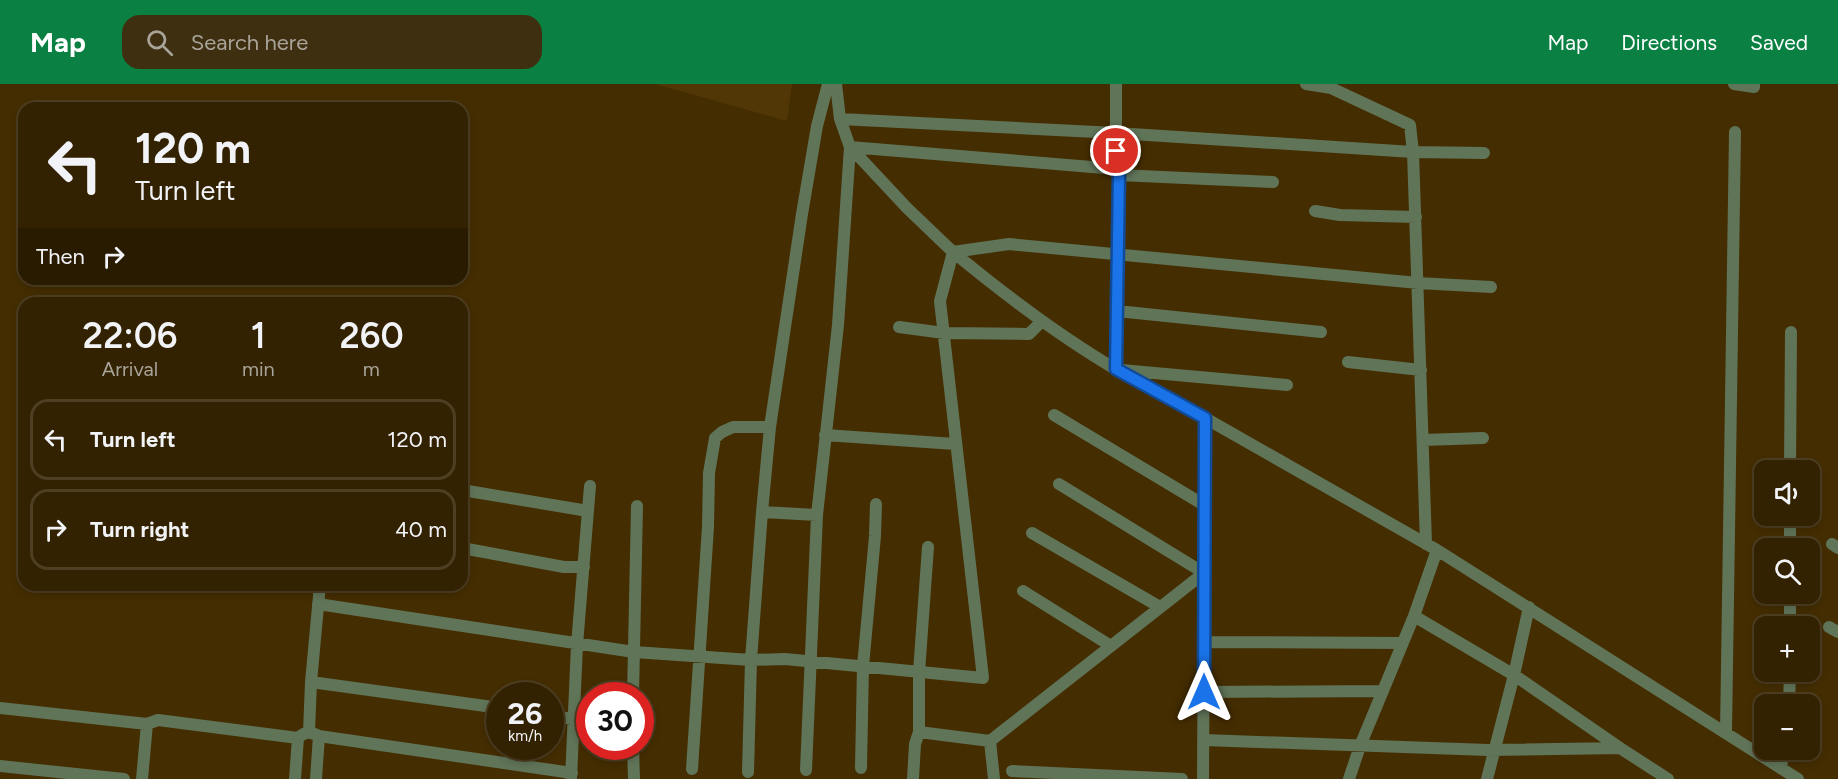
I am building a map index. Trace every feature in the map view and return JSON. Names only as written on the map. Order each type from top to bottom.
[{"type":"street","points":[[748,772],[751,660],[770,427],[802,214],[817,126],[828,84]]},
{"type":"street","points":[[836,84],[840,119],[850,147],[907,208],[953,252],[1042,321],[1116,369],[1431,547],[1798,779]]},
{"type":"street","points":[[1116,84],[1116,369]]},
{"type":"street","points":[[1306,84],[1331,88],[1410,125],[1413,152],[1423,440],[1431,547],[1414,616],[1360,746],[1349,779]]},
{"type":"street","points":[[1734,84],[1754,87],[1754,84]]},
{"type":"street","points":[[840,119],[1116,133],[1413,152],[1484,153]]},
{"type":"street","points":[[1726,732],[1735,132]]},
{"type":"street","points":[[850,147],[1117,172],[1273,182]]},
{"type":"street","points":[[806,770],[817,515],[838,325],[850,147]]},
{"type":"street","points":[[1315,211],[1340,215],[1416,217]]},
{"type":"street","points":[[953,252],[1009,244],[1418,283],[1491,287]]},
{"type":"street","points":[[318,604],[634,652],[751,660],[785,659],[983,678],[940,301],[953,252]]},
{"type":"street","points":[[1117,311],[1321,332]]},
{"type":"street","points":[[899,327],[944,333],[1029,334],[1042,321]]},
{"type":"street","points":[[1790,460],[1791,332]]},
{"type":"street","points":[[1348,362],[1421,370]]},
{"type":"street","points":[[1116,369],[1287,385]]},
{"type":"street","points":[[1054,415],[1204,505]]},
{"type":"street","points":[[1203,779],[1205,418]]},
{"type":"street","points":[[692,769],[708,527],[709,473],[715,438],[733,427],[770,427]]},
{"type":"street","points":[[825,435],[956,444]]},
{"type":"street","points":[[1423,440],[1482,438]]},
{"type":"street","points":[[1059,484],[1204,573]]},
{"type":"street","points":[[0,708],[147,724],[158,720],[309,736],[571,776],[577,645],[590,486]]},
{"type":"street","points":[[468,491],[588,511]]},
{"type":"street","points":[[861,768],[863,666],[876,504]]},
{"type":"street","points":[[633,682],[637,506]]},
{"type":"street","points":[[762,512],[817,515]]},
{"type":"street","points":[[1032,533],[1160,607]]},
{"type":"street","points":[[913,779],[915,744],[919,732],[919,672],[928,547]]},
{"type":"street","points":[[468,549],[564,567],[584,567]]},
{"type":"street","points":[[919,732],[990,741],[1204,573]]},
{"type":"street","points":[[316,779],[309,736],[311,682],[319,591]]},
{"type":"street","points":[[1023,591],[1111,646]]},
{"type":"street","points":[[1487,779],[1514,675],[1528,607]]},
{"type":"street","points":[[1414,616],[1514,675],[1668,779]]},
{"type":"street","points":[[1204,642],[1402,643]]},
{"type":"street","points":[[311,682],[486,706]]},
{"type":"street","points":[[1204,692],[1382,691]]},
{"type":"street","points":[[564,718],[574,719]]},
{"type":"street","points":[[142,779],[147,724]]},
{"type":"street","points":[[295,779],[309,736]]},
{"type":"street","points":[[1204,740],[1494,750],[1620,748]]},
{"type":"street","points":[[990,741],[993,779]]},
{"type":"street","points":[[633,760],[634,779]]},
{"type":"street","points":[[1781,767],[1782,760]]},
{"type":"street","points":[[0,766],[124,779]]},
{"type":"street","points":[[1012,771],[1182,779]]},
{"type":"shaded area","points":[[655,84],[792,84],[787,121]]},
{"type":"route","points":[[1116,151],[1116,169],[1119,175],[1116,369],[1205,418],[1204,692]]}]
